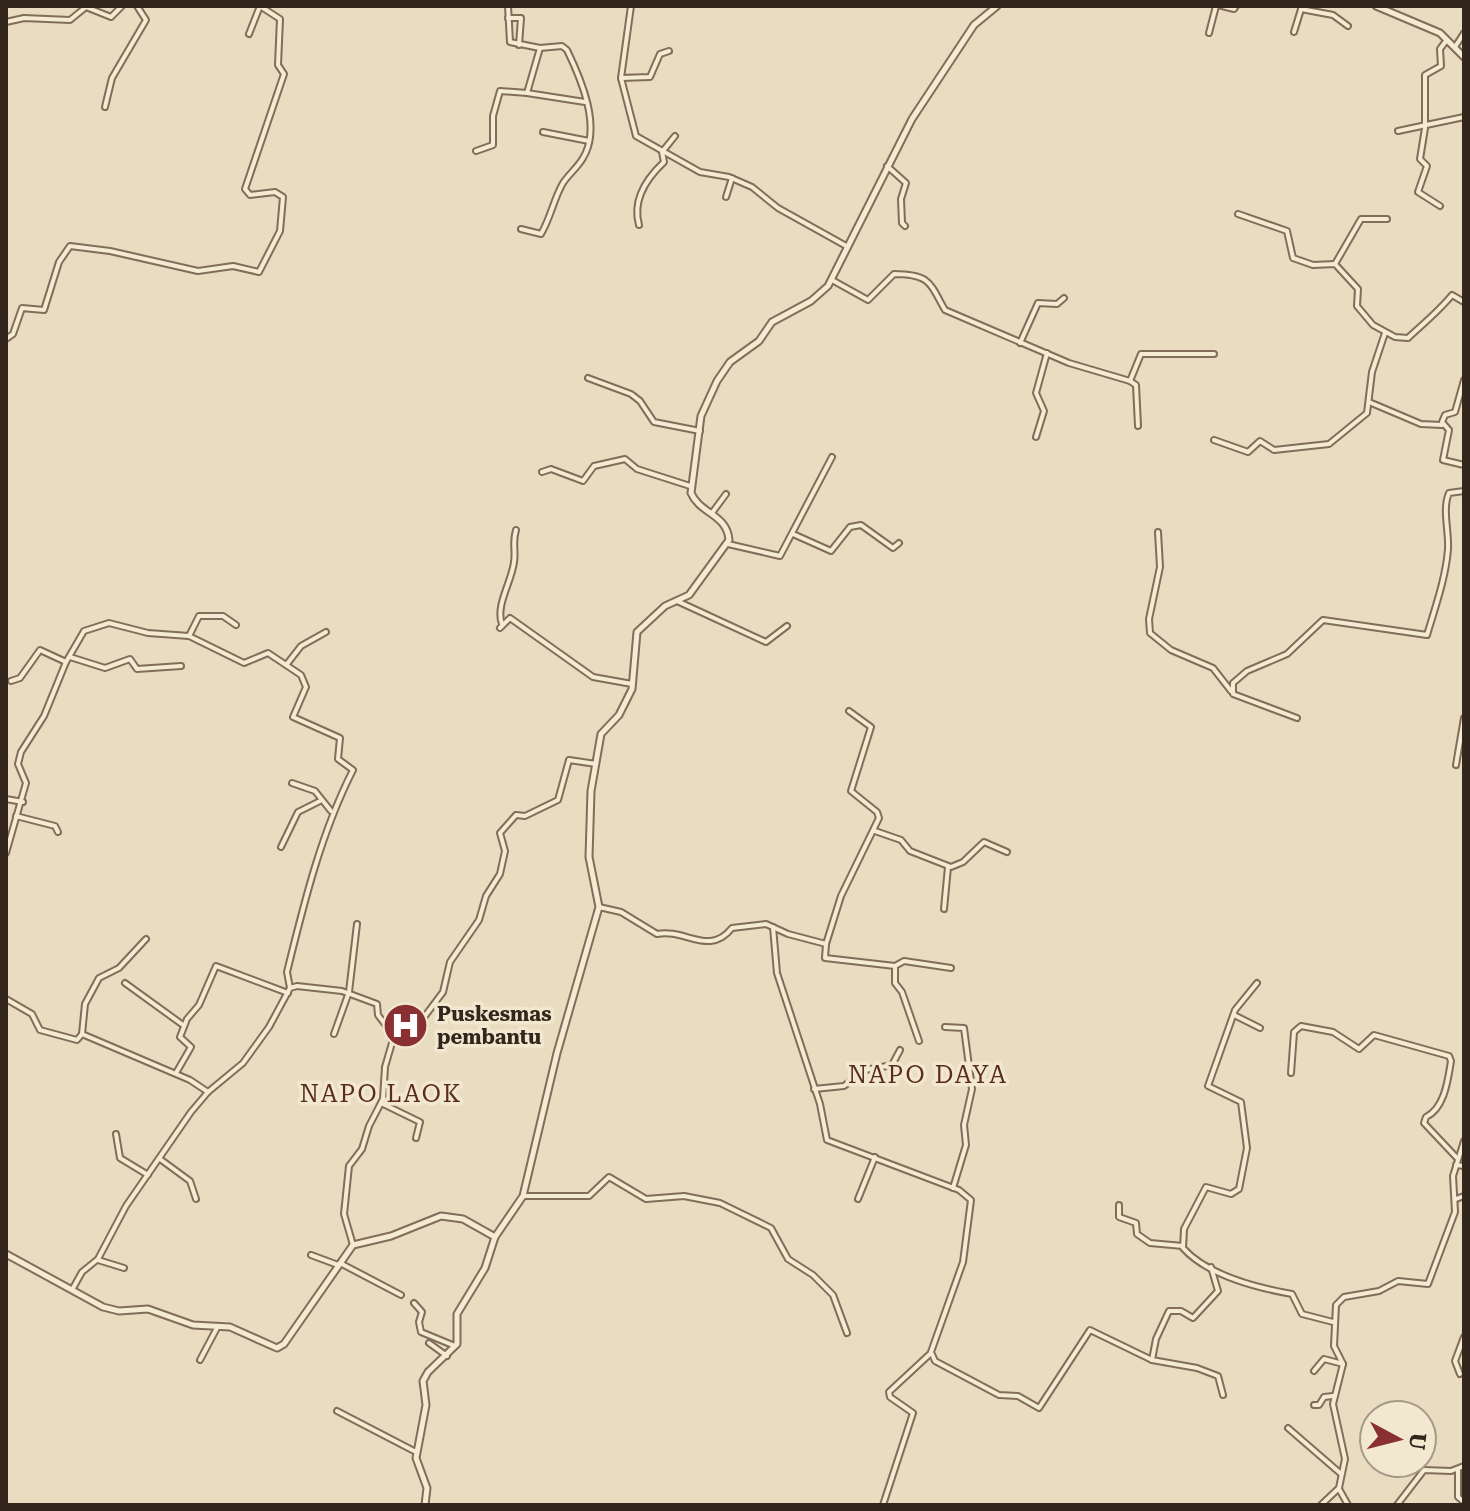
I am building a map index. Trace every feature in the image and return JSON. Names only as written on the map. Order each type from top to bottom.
[{"type":"street","points":[[6,22],[24,18],[70,20],[86,7],[111,17],[122,6]]},
{"type":"street","points":[[105,107],[112,78],[146,20],[137,6]]},
{"type":"street","points":[[6,339],[13,334],[22,308],[44,310],[59,262],[70,246],[110,251],[198,271],[233,266],[259,272],[280,231],[283,197],[275,192],[250,195],[245,189],[284,74],[278,65],[280,19],[260,6],[249,34]]},
{"type":"street","points":[[508,6],[509,40],[519,45],[540,48],[562,46],[567,50],[585,102],[589,141],[583,158],[562,185],[552,216],[541,234],[521,229]]},
{"type":"street","points":[[631,6],[621,78],[636,136],[700,172],[732,178],[752,187],[778,208],[850,248]]},
{"type":"street","points":[[425,1505],[427,1488],[416,1452],[426,1409],[425,1376],[455,1346],[457,1314],[485,1268],[495,1237],[523,1196],[557,1053],[599,907],[589,857],[591,791],[601,734],[619,715],[633,684],[637,632],[661,609],[694,590],[728,544],[725,524],[694,500],[690,486],[701,416],[717,381],[730,362],[759,341],[772,322],[811,301],[831,282],[887,166],[948,61],[974,25],[997,6]]},
{"type":"street","points":[[1209,33],[1216,6]]},
{"type":"street","points":[[1222,6],[1234,9],[1236,6]]},
{"type":"street","points":[[1376,6],[1435,30],[1464,57]]},
{"type":"street","points":[[1294,32],[1301,8],[1333,15],[1348,26]]},
{"type":"street","points":[[508,18],[521,18],[519,45]]},
{"type":"street","points":[[1455,47],[1464,33]]},
{"type":"street","points":[[1440,206],[1418,194],[1427,166],[1420,159],[1425,128],[1425,75],[1441,66],[1440,49],[1448,39]]},
{"type":"street","points":[[527,93],[540,48]]},
{"type":"street","points":[[621,78],[650,77],[660,54],[669,51]]},
{"type":"street","points":[[476,151],[493,145],[493,116],[500,91],[585,102]]},
{"type":"street","points":[[1398,131],[1425,128],[1464,117]]},
{"type":"street","points":[[543,132],[589,141]]},
{"type":"street","points":[[662,152],[675,136]]},
{"type":"street","points":[[639,225],[638,204],[648,177],[664,162],[662,152]]},
{"type":"street","points":[[887,166],[906,183],[901,199],[905,226]]},
{"type":"street","points":[[726,197],[732,178]]},
{"type":"street","points":[[1238,214],[1287,231],[1293,258],[1313,265],[1335,264],[1358,289],[1360,310],[1385,333],[1408,338],[1419,324],[1437,314],[1452,295],[1464,302]]},
{"type":"street","points":[[1335,264],[1361,219],[1387,219]]},
{"type":"street","points":[[831,282],[868,300],[894,274],[915,277],[936,288],[945,310],[1020,343],[1136,385],[1138,426]]},
{"type":"street","points":[[1020,343],[1038,303],[1057,304],[1064,298]]},
{"type":"street","points":[[1214,440],[1248,452],[1262,441],[1274,450],[1329,444],[1365,415],[1372,372],[1385,333]]},
{"type":"street","points":[[1036,437],[1044,411],[1036,393],[1047,353]]},
{"type":"street","points":[[1130,381],[1141,354],[1214,354]]},
{"type":"street","points":[[588,378],[631,394],[640,401],[654,422],[700,431]]},
{"type":"street","points":[[1455,412],[1464,380]]},
{"type":"street","points":[[1369,402],[1421,424],[1448,425],[1443,460],[1464,465]]},
{"type":"street","points":[[1442,425],[1445,415],[1455,412],[1464,414]]},
{"type":"street","points":[[728,544],[778,557],[800,513],[812,501],[832,457]]},
{"type":"street","points":[[542,472],[551,469],[583,481],[594,466],[623,458],[637,469],[690,486]]},
{"type":"street","points":[[1231,692],[1238,677],[1287,654],[1323,620],[1427,635],[1448,551],[1449,522],[1445,504],[1449,493],[1464,491]]},
{"type":"street","points":[[712,513],[726,494]]},
{"type":"street","points":[[792,533],[828,551],[854,525],[864,526],[893,548],[899,543]]},
{"type":"street","points":[[516,530],[512,550],[514,561],[502,605],[501,626],[510,618],[593,677],[633,684]]},
{"type":"street","points":[[1158,532],[1160,567],[1149,619],[1150,633],[1171,650],[1213,668],[1231,692],[1297,718]]},
{"type":"street","points":[[677,601],[766,642],[787,626]]},
{"type":"street","points":[[189,636],[199,616],[223,616],[236,625]]},
{"type":"street","points":[[6,853],[23,802],[27,778],[18,764],[21,752],[58,688],[68,659],[84,631],[109,623],[148,633],[189,636],[236,662],[251,663],[266,653],[287,664],[301,675],[306,687],[293,717],[340,738],[338,759],[352,769],[331,811],[287,972],[289,990],[248,1058],[208,1092],[126,1206],[98,1260],[82,1272],[72,1290]]},
{"type":"street","points":[[287,664],[301,646],[326,632]]},
{"type":"street","points":[[11,681],[20,678],[40,650],[105,668],[124,658],[130,659],[137,669],[181,666]]},
{"type":"street","points":[[849,711],[871,727],[851,789],[877,812],[875,831],[841,896],[826,944],[825,958],[895,966],[904,961],[951,968]]},
{"type":"street","points":[[1456,765],[1462,745],[1464,718]]},
{"type":"street","points":[[394,1036],[416,1028],[443,992],[450,962],[479,920],[486,896],[500,874],[505,853],[500,833],[516,815],[525,816],[558,800],[569,760],[596,764]]},
{"type":"street","points":[[292,783],[315,791],[331,811]]},
{"type":"street","points":[[6,799],[23,802]]},
{"type":"street","points":[[281,847],[298,812],[320,801]]},
{"type":"street","points":[[16,816],[55,826],[58,832]]},
{"type":"street","points":[[875,831],[901,840],[910,851],[948,867],[963,862],[984,842],[1007,852]]},
{"type":"street","points":[[944,909],[948,867]]},
{"type":"street","points":[[599,907],[621,912],[657,934],[672,931],[703,942],[722,939],[732,928],[766,924],[826,944]]},
{"type":"street","points":[[334,1034],[349,992],[357,924]]},
{"type":"street","points":[[773,927],[777,973],[827,1140],[969,1197],[972,1214],[963,1262],[931,1353],[889,1392],[890,1397],[913,1413],[883,1505]]},
{"type":"street","points":[[6,999],[32,1014],[33,1021],[42,1031],[75,1041],[82,1034],[83,1010],[99,978],[119,968],[146,939]]},
{"type":"street","points":[[176,1073],[191,1047],[180,1037],[183,1025],[199,1005],[217,966],[289,990],[303,986],[349,992],[378,1005],[378,1015],[394,1036]]},
{"type":"street","points":[[895,966],[895,983],[902,992],[919,1041]]},
{"type":"street","points":[[125,983],[183,1025]]},
{"type":"street","points":[[1257,983],[1222,1038],[1208,1086],[1241,1102],[1247,1148],[1239,1189],[1231,1194],[1206,1187],[1184,1229],[1183,1246],[1192,1257],[1211,1267],[1268,1291],[1292,1294],[1302,1314],[1333,1322]]},
{"type":"street","points":[[1234,1015],[1260,1028]]},
{"type":"street","points":[[1291,1073],[1294,1032],[1301,1026],[1333,1032],[1359,1049],[1374,1035],[1449,1056],[1447,1084],[1436,1111],[1426,1117],[1424,1123],[1457,1162],[1464,1166]]},
{"type":"street","points":[[945,1027],[964,1028],[972,1080],[964,1125],[966,1145],[953,1188]]},
{"type":"street","points":[[82,1034],[176,1073],[208,1092]]},
{"type":"street","points":[[353,1245],[344,1214],[349,1166],[362,1149],[381,1103],[386,1061],[394,1036]]},
{"type":"street","points":[[814,1089],[844,1086],[865,1070],[893,1064],[900,1050]]},
{"type":"street","points":[[381,1103],[420,1122],[416,1138]]},
{"type":"street","points":[[116,1134],[120,1158],[148,1175]]},
{"type":"street","points":[[1348,1505],[1339,1489],[1345,1452],[1333,1396],[1343,1364],[1334,1346],[1336,1305],[1344,1297],[1379,1291],[1398,1281],[1428,1284],[1453,1218],[1456,1199],[1452,1182],[1463,1142]]},
{"type":"street","points":[[1462,1152],[1463,1142]]},
{"type":"street","points":[[858,1199],[875,1157]]},
{"type":"street","points":[[160,1159],[190,1181],[196,1199]]},
{"type":"street","points":[[523,1196],[589,1196],[609,1177],[646,1199],[684,1196],[735,1208],[771,1228],[790,1261],[813,1275],[833,1295],[847,1333]]},
{"type":"street","points":[[1456,1199],[1464,1196]]},
{"type":"street","points":[[1119,1205],[1119,1217],[1136,1223],[1137,1234],[1147,1241],[1183,1246]]},
{"type":"street","points":[[6,1254],[116,1311],[148,1309],[193,1325],[234,1329],[268,1346],[282,1347],[353,1245],[391,1236],[441,1216],[463,1219],[495,1237]]},
{"type":"street","points":[[311,1255],[339,1264],[401,1295]]},
{"type":"street","points":[[98,1260],[124,1268]]},
{"type":"street","points":[[1152,1360],[1156,1339],[1169,1311],[1181,1311],[1193,1318],[1218,1291],[1211,1267]]},
{"type":"street","points":[[414,1303],[422,1312],[419,1322],[421,1332],[455,1346]]},
{"type":"street","points":[[200,1360],[218,1326]]},
{"type":"street","points":[[931,1353],[937,1363],[999,1395],[1018,1396],[1037,1408],[1090,1330],[1152,1360],[1197,1368],[1220,1377],[1223,1395]]},
{"type":"street","points":[[1460,1374],[1455,1361],[1464,1337]]},
{"type":"street","points":[[429,1343],[448,1356]]},
{"type":"street","points":[[1314,1371],[1323,1359],[1343,1364]]},
{"type":"street","points":[[1314,1405],[1319,1405],[1324,1397],[1333,1396]]},
{"type":"street","points":[[337,1411],[416,1452]]},
{"type":"street","points":[[1288,1428],[1340,1473]]},
{"type":"street","points":[[1397,1505],[1424,1470],[1458,1470],[1464,1466]]},
{"type":"street","points":[[1458,1470],[1458,1497],[1464,1502]]},
{"type":"street","points":[[1321,1505],[1339,1489]]},
{"type":"place","name":"Puskesmas pembantu","points":[[406,1025]]},
{"type":"district","name":"NAPO DAYA","points":[[928,1075]]},
{"type":"district","name":"NAPO LAOK","points":[[381,1094]]}]
